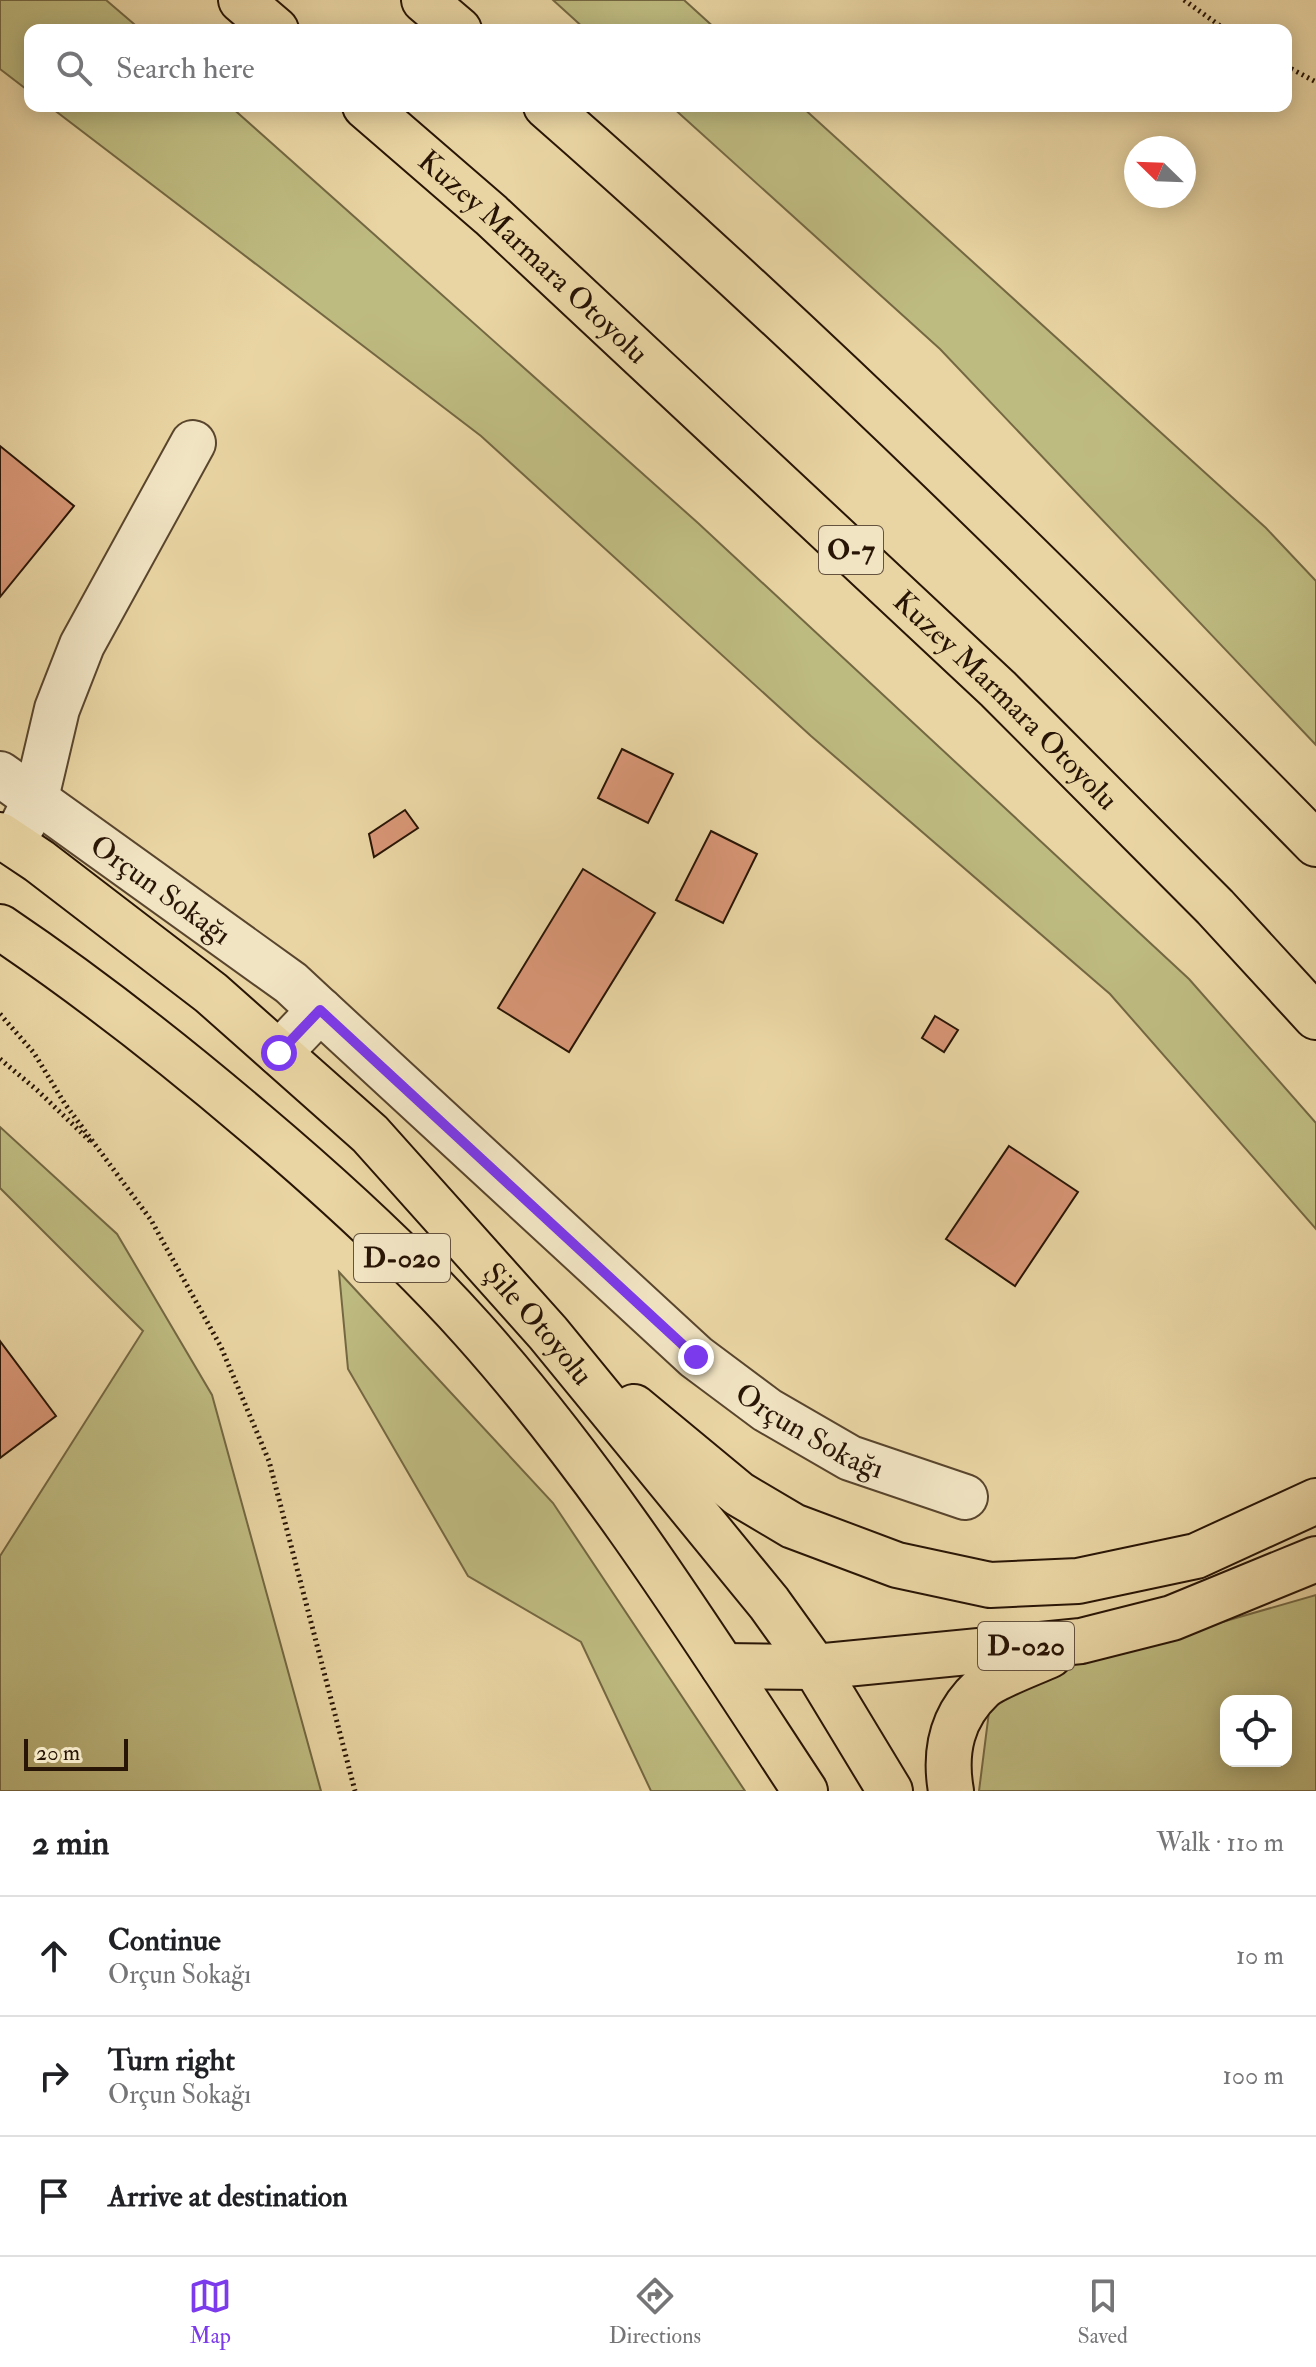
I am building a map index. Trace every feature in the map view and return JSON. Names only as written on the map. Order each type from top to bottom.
[{"type":"highway","points":[[241,0],[269,24]]},
{"type":"highway","points":[[424,0],[452,24]]},
{"type":"highway","name":"Kuzey Marmara Otoyolu","points":[[372,112],[491,215],[998,689],[1215,907],[1316,1017]]},
{"type":"highway","points":[[553,112],[815,352],[1107,631],[1316,844]]},
{"type":"highway","name":"Şile Otoyolu","points":[[7,839],[211,993],[370,1134],[548,1333],[769,1603],[815,1667],[890,1791]]},
{"type":"highway","name":"Şile Otoyolu","points":[[0,927],[94,994],[207,1082],[330,1187],[473,1330],[588,1471],[686,1609],[805,1791]]},
{"type":"highway","name":"D-020","points":[[548,1333],[739,1494],[793,1526],[897,1565],[990,1585],[1078,1581],[1196,1556],[1316,1501]]},
{"type":"highway","name":"D-020","points":[[723,1666],[815,1667],[1081,1641],[1172,1618],[1316,1559]]},
{"type":"highway","points":[[951,1791],[947,1768],[955,1722],[983,1686],[1081,1641]]},
{"type":"street","points":[[7,839],[36,798],[57,709],[82,645],[193,443]]},
{"type":"street","name":"Orçun Sokağı","points":[[0,774],[291,983],[696,1357],[767,1410],[850,1458],[965,1497]]},
{"type":"street","points":[[279,1053],[320,1010]]},
{"type":"path","points":[[1184,0],[1218,24]]},
{"type":"path","points":[[1292,69],[1316,82]]},
{"type":"path","points":[[0,1014],[34,1053],[65,1104],[151,1220],[221,1347],[269,1461],[355,1791]]},
{"type":"path","points":[[0,1059],[101,1152]]},
{"type":"shaded area","points":[[0,0],[106,0],[134,24],[24,24],[24,87],[0,69]]},
{"type":"shaded area","points":[[553,0],[684,0],[710,24],[579,24]]},
{"type":"shaded area","points":[[57,112],[237,112],[698,523],[1189,979],[1316,1123],[1316,1229],[1110,994],[811,736],[481,436]]},
{"type":"shaded area","points":[[678,112],[808,112],[1266,528],[1316,581],[1316,745],[940,349]]},
{"type":"shaded area","points":[[0,1127],[117,1234],[212,1395],[321,1791],[0,1791],[0,1556],[143,1331],[0,1188]]},
{"type":"shaded area","points":[[339,1272],[553,1503],[745,1791],[651,1791],[581,1642],[468,1576],[348,1369]]},
{"type":"shaded area","points":[[1316,1595],[1316,1791],[979,1791],[992,1688]]},
{"type":"building","points":[[0,446],[74,506],[0,597]]},
{"type":"building","points":[[622,749],[673,774],[648,823],[598,798]]},
{"type":"building","points":[[405,810],[418,828],[374,857],[369,834]]},
{"type":"building","points":[[711,831],[757,854],[723,923],[676,900]]},
{"type":"building","points":[[583,869],[655,913],[569,1052],[498,1008]]},
{"type":"building","points":[[935,1016],[958,1030],[944,1052],[922,1038]]},
{"type":"building","points":[[1009,1146],[1078,1192],[1015,1286],[946,1239]]},
{"type":"building","points":[[0,1341],[56,1416],[0,1458]]},
{"type":"route","points":[[279,1053],[320,1010],[696,1357]]}]
